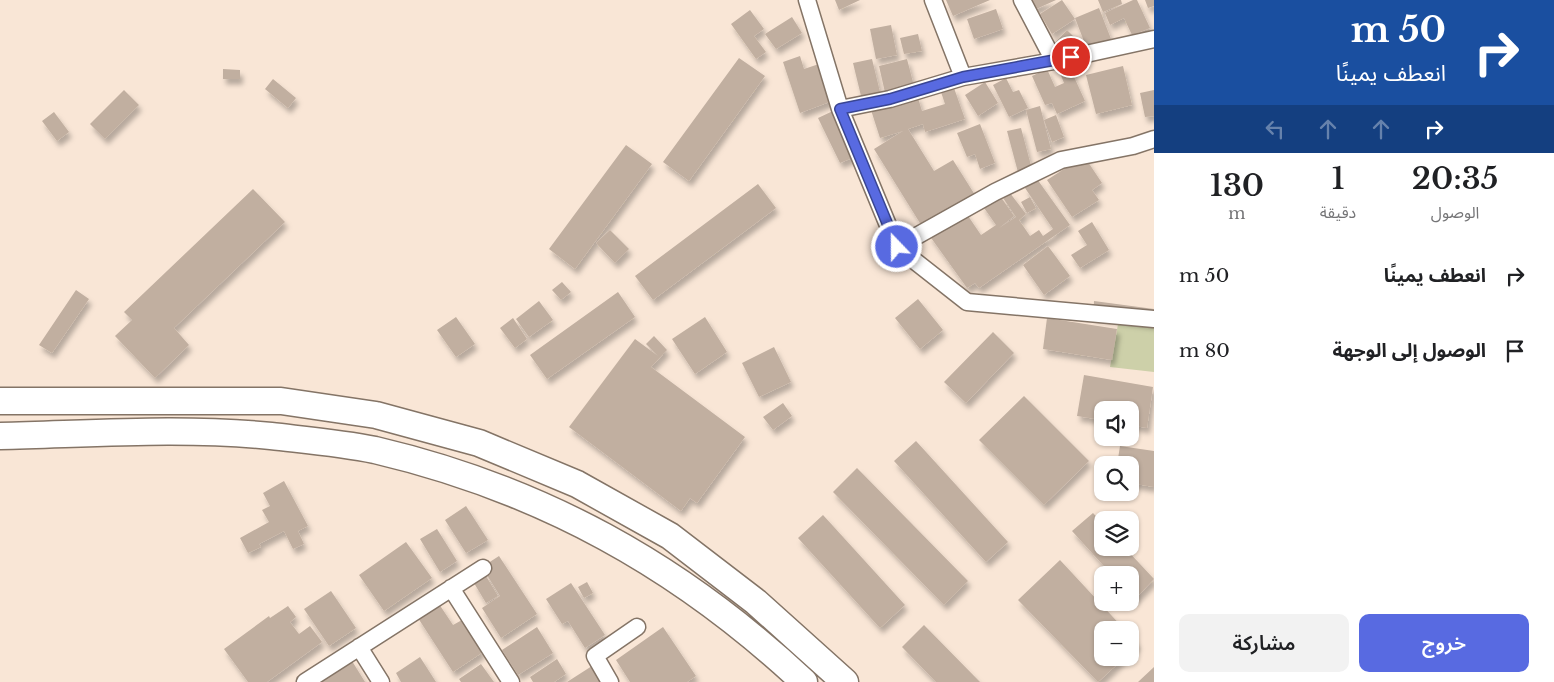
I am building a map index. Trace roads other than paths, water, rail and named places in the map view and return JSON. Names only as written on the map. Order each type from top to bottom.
[{"type":"main road","points":[[0,401],[281,400],[376,415],[478,443],[577,484],[670,536],[756,602],[845,682]]},
{"type":"main road","points":[[0,436],[170,432],[269,436],[373,450],[465,475],[545,506],[585,525],[666,572],[739,624],[804,682]]},
{"type":"street","points":[[808,0],[840,109],[897,247],[966,302],[1154,319]]},
{"type":"street","points":[[933,0],[963,77]]},
{"type":"street","points":[[1022,0],[1054,61]]},
{"type":"street","points":[[840,109],[890,99],[963,77],[1054,61],[1154,39]]},
{"type":"street","points":[[897,247],[995,192],[1061,160],[1133,146],[1154,139]]},
{"type":"street","points":[[306,682],[483,568]]},
{"type":"street","points":[[452,588],[511,682]]},
{"type":"street","points":[[610,682],[595,656],[637,626]]},
{"type":"street","points":[[359,648],[381,682]]}]
